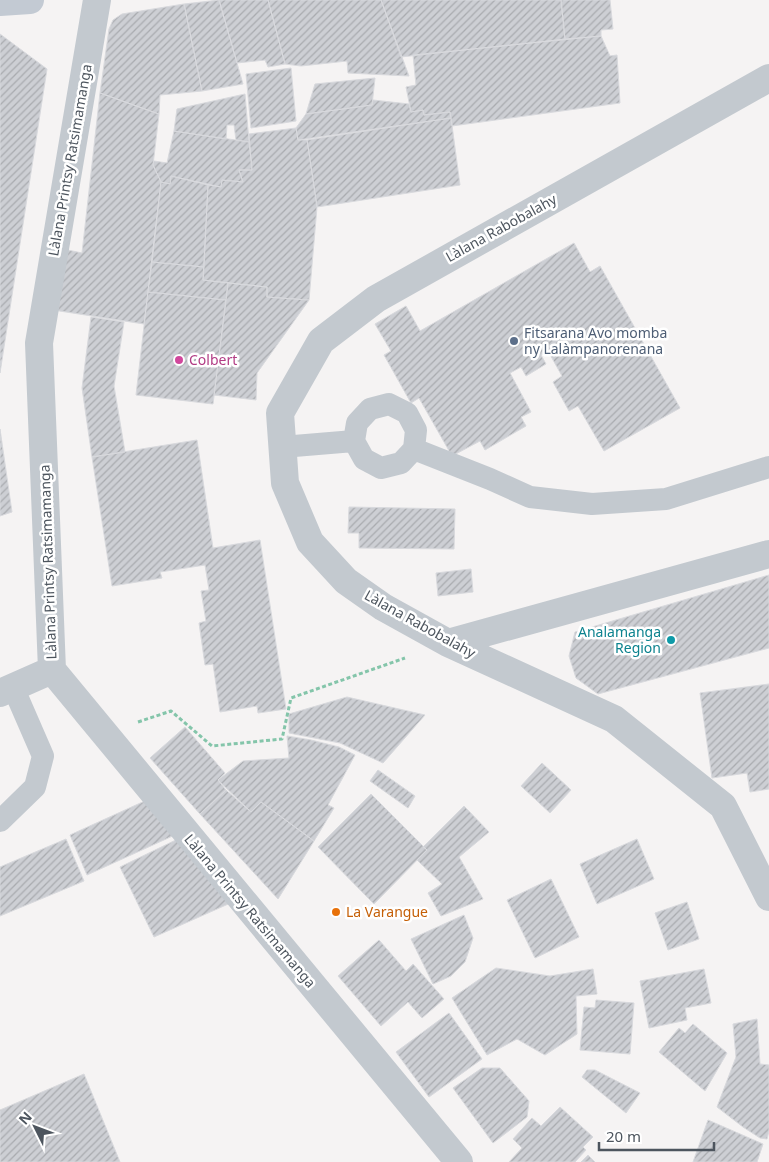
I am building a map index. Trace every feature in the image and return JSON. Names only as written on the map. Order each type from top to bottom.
[{"type":"street","points":[[0,2],[30,0]]},
{"type":"street","name":"Làlana Printsy Ratsimamanga","points":[[97,0],[39,342],[52,670],[102,733],[459,1162]]},
{"type":"street","name":"Làlana Rabobalahy","points":[[769,78],[376,298],[321,341],[280,413],[285,483],[310,542],[346,581],[383,607],[448,643],[614,719],[723,806],[769,897]]},
{"type":"street","points":[[448,643],[769,554]]},
{"type":"street","points":[[6,690],[52,670]]},
{"type":"lane","points":[[389,404],[406,413],[416,430],[414,449],[401,464],[381,468],[364,459],[354,442],[357,423],[370,408],[389,404]]},
{"type":"lane","points":[[282,447],[354,442]]},
{"type":"lane","points":[[414,449],[490,478],[530,497],[592,504],[666,499],[760,468],[769,467]]},
{"type":"lane","points":[[0,821],[35,787],[43,756],[6,690]]},
{"type":"path","points":[[102,733],[171,711],[212,746],[282,739],[291,698],[448,643]]},
{"type":"building","points":[[219,0],[268,0],[285,64],[268,67],[265,60],[237,63]]},
{"type":"building","points":[[219,0],[243,84],[202,91],[184,4]]},
{"type":"building","points":[[268,0],[381,0],[409,76],[348,73],[347,61],[301,66],[285,64]]},
{"type":"building","points":[[381,0],[561,0],[565,39],[401,57]]},
{"type":"building","points":[[561,0],[610,0],[613,29],[601,30],[601,36],[565,39]]},
{"type":"building","points":[[184,4],[202,91],[160,95],[159,114],[100,93],[109,29],[113,20],[122,14]]},
{"type":"building","points":[[0,34],[47,69],[0,373]]},
{"type":"building","points":[[601,36],[610,56],[617,55],[620,103],[452,126],[450,112],[424,115],[423,110],[411,112],[406,87],[416,85],[413,55]]},
{"type":"building","points":[[291,68],[296,121],[251,128],[246,74]]},
{"type":"building","points":[[375,78],[372,105],[306,114],[315,84]]},
{"type":"building","points":[[100,93],[159,114],[153,165],[161,182],[144,324],[53,310],[63,249],[82,253]]},
{"type":"building","points":[[245,94],[249,142],[236,140],[234,125],[227,125],[226,139],[174,131],[177,109]]},
{"type":"building","points":[[373,100],[409,104],[411,112],[423,110],[424,115],[450,112],[451,118],[298,140],[296,128],[306,114],[372,105]]},
{"type":"building","points":[[451,118],[460,185],[317,207],[307,140]]},
{"type":"building","points":[[296,128],[298,140],[307,140],[317,207],[309,300],[267,297],[267,287],[203,280],[208,185],[221,187],[222,180],[243,182],[239,170],[252,170],[249,134]]},
{"type":"building","points":[[174,131],[249,142],[252,170],[239,170],[243,182],[222,180],[221,187],[171,176],[170,184],[161,182],[153,165],[154,161],[167,163]]},
{"type":"building","points":[[171,176],[208,185],[204,267],[152,262],[161,182],[170,184]]},
{"type":"building","name":"Fitsarana Avo momba ny Lalàmpanorenana","points":[[574,243],[590,272],[600,266],[680,408],[604,451],[578,406],[569,411],[553,382],[562,376],[548,351],[541,355],[546,364],[526,376],[521,367],[510,373],[531,412],[521,417],[526,426],[485,450],[480,441],[452,456],[419,398],[411,403],[384,355],[391,351],[375,324],[406,306],[420,331]]},
{"type":"building","points":[[152,262],[204,267],[203,280],[228,283],[226,300],[148,292]]},
{"type":"building","points":[[228,283],[267,287],[267,297],[309,300],[257,373],[256,400],[214,395]]},
{"type":"building","name":"Colbert","points":[[148,292],[226,300],[213,404],[136,395]]},
{"type":"building","points":[[91,317],[124,322],[114,386],[125,452],[92,457],[82,388]]},
{"type":"building","points":[[0,429],[12,512],[0,516]]},
{"type":"building","points":[[197,440],[213,548],[260,540],[286,709],[258,713],[257,706],[220,712],[213,664],[205,665],[199,623],[206,621],[201,591],[209,590],[205,565],[160,572],[162,578],[112,586],[92,457]]},
{"type":"building","points":[[349,507],[455,509],[454,549],[359,548],[359,533],[348,533]]},
{"type":"building","points":[[471,569],[473,592],[438,596],[436,573]]},
{"type":"building","name":"Analamanga Region","points":[[769,575],[769,648],[598,694],[576,678],[569,656],[575,632]]},
{"type":"building","points":[[769,684],[769,789],[750,792],[747,773],[712,778],[700,693]]},
{"type":"building","points":[[347,697],[425,715],[383,763],[340,743],[289,733],[289,714]]},
{"type":"building","points":[[185,727],[225,773],[218,780],[226,790],[200,814],[150,758]]},
{"type":"building","points":[[287,736],[339,747],[355,755],[328,805],[334,808],[314,841],[261,802],[251,812],[218,780],[243,761],[289,758]]},
{"type":"building","points":[[542,763],[571,790],[550,813],[521,786]]},
{"type":"building","points":[[378,770],[415,796],[408,808],[370,781]]},
{"type":"building","points":[[226,790],[251,812],[261,802],[314,841],[278,899],[200,814]]},
{"type":"building","points":[[371,794],[427,850],[374,904],[318,847]]},
{"type":"building","points":[[147,800],[177,834],[87,875],[70,835]]},
{"type":"building","points":[[464,806],[489,832],[459,857],[483,899],[441,916],[428,893],[442,884],[417,860],[427,850],[423,847]]},
{"type":"building","points":[[180,838],[235,901],[154,937],[120,867]]},
{"type":"building","points":[[66,839],[84,881],[0,916],[0,867]]},
{"type":"building","points":[[637,839],[654,879],[597,904],[580,864]]},
{"type":"building","points":[[551,879],[579,937],[535,958],[507,900]]},
{"type":"building","points":[[687,902],[699,939],[668,950],[655,913]]},
{"type":"building","points":[[464,915],[473,938],[465,962],[451,976],[433,984],[411,939]]},
{"type":"building","points":[[379,940],[406,971],[413,964],[444,999],[422,1018],[408,1002],[381,1026],[338,976]]},
{"type":"building","points":[[496,968],[550,976],[593,969],[597,994],[576,996],[577,1034],[545,1055],[517,1039],[487,1055],[452,998]]},
{"type":"building","points":[[704,969],[711,1003],[685,1008],[687,1020],[649,1028],[640,981]]},
{"type":"building","points":[[596,1000],[634,1003],[630,1054],[580,1050],[584,1007],[595,1008]]},
{"type":"building","points":[[449,1013],[482,1059],[429,1097],[396,1052]]},
{"type":"building","points":[[757,1019],[760,1064],[769,1065],[769,1131],[767,1139],[760,1138],[717,1107],[736,1057],[733,1024]]},
{"type":"building","points":[[693,1024],[727,1053],[705,1091],[659,1052],[679,1028],[685,1033]]},
{"type":"building","points":[[482,1068],[500,1068],[529,1101],[527,1117],[493,1143],[453,1088]]},
{"type":"building","points":[[587,1070],[595,1070],[640,1093],[626,1113],[582,1077]]},
{"type":"building","points":[[84,1074],[120,1162],[0,1162],[0,1110]]},
{"type":"building","points":[[560,1107],[593,1137],[583,1147],[586,1150],[575,1162],[509,1162],[522,1148],[513,1139],[532,1118],[541,1126]]},
{"type":"building","points":[[708,1120],[763,1144],[757,1162],[693,1162]]},
{"type":"building","points":[[588,1155],[595,1162],[581,1162]]},
{"type":"place","name":"Fitsarana Avo momba ny Lalàmpanorenana","points":[[514,341]]},
{"type":"place","name":"Colbert","points":[[179,360]]},
{"type":"place","name":"Analamanga Region","points":[[671,640]]},
{"type":"place","name":"La Varangue","points":[[336,912]]}]
